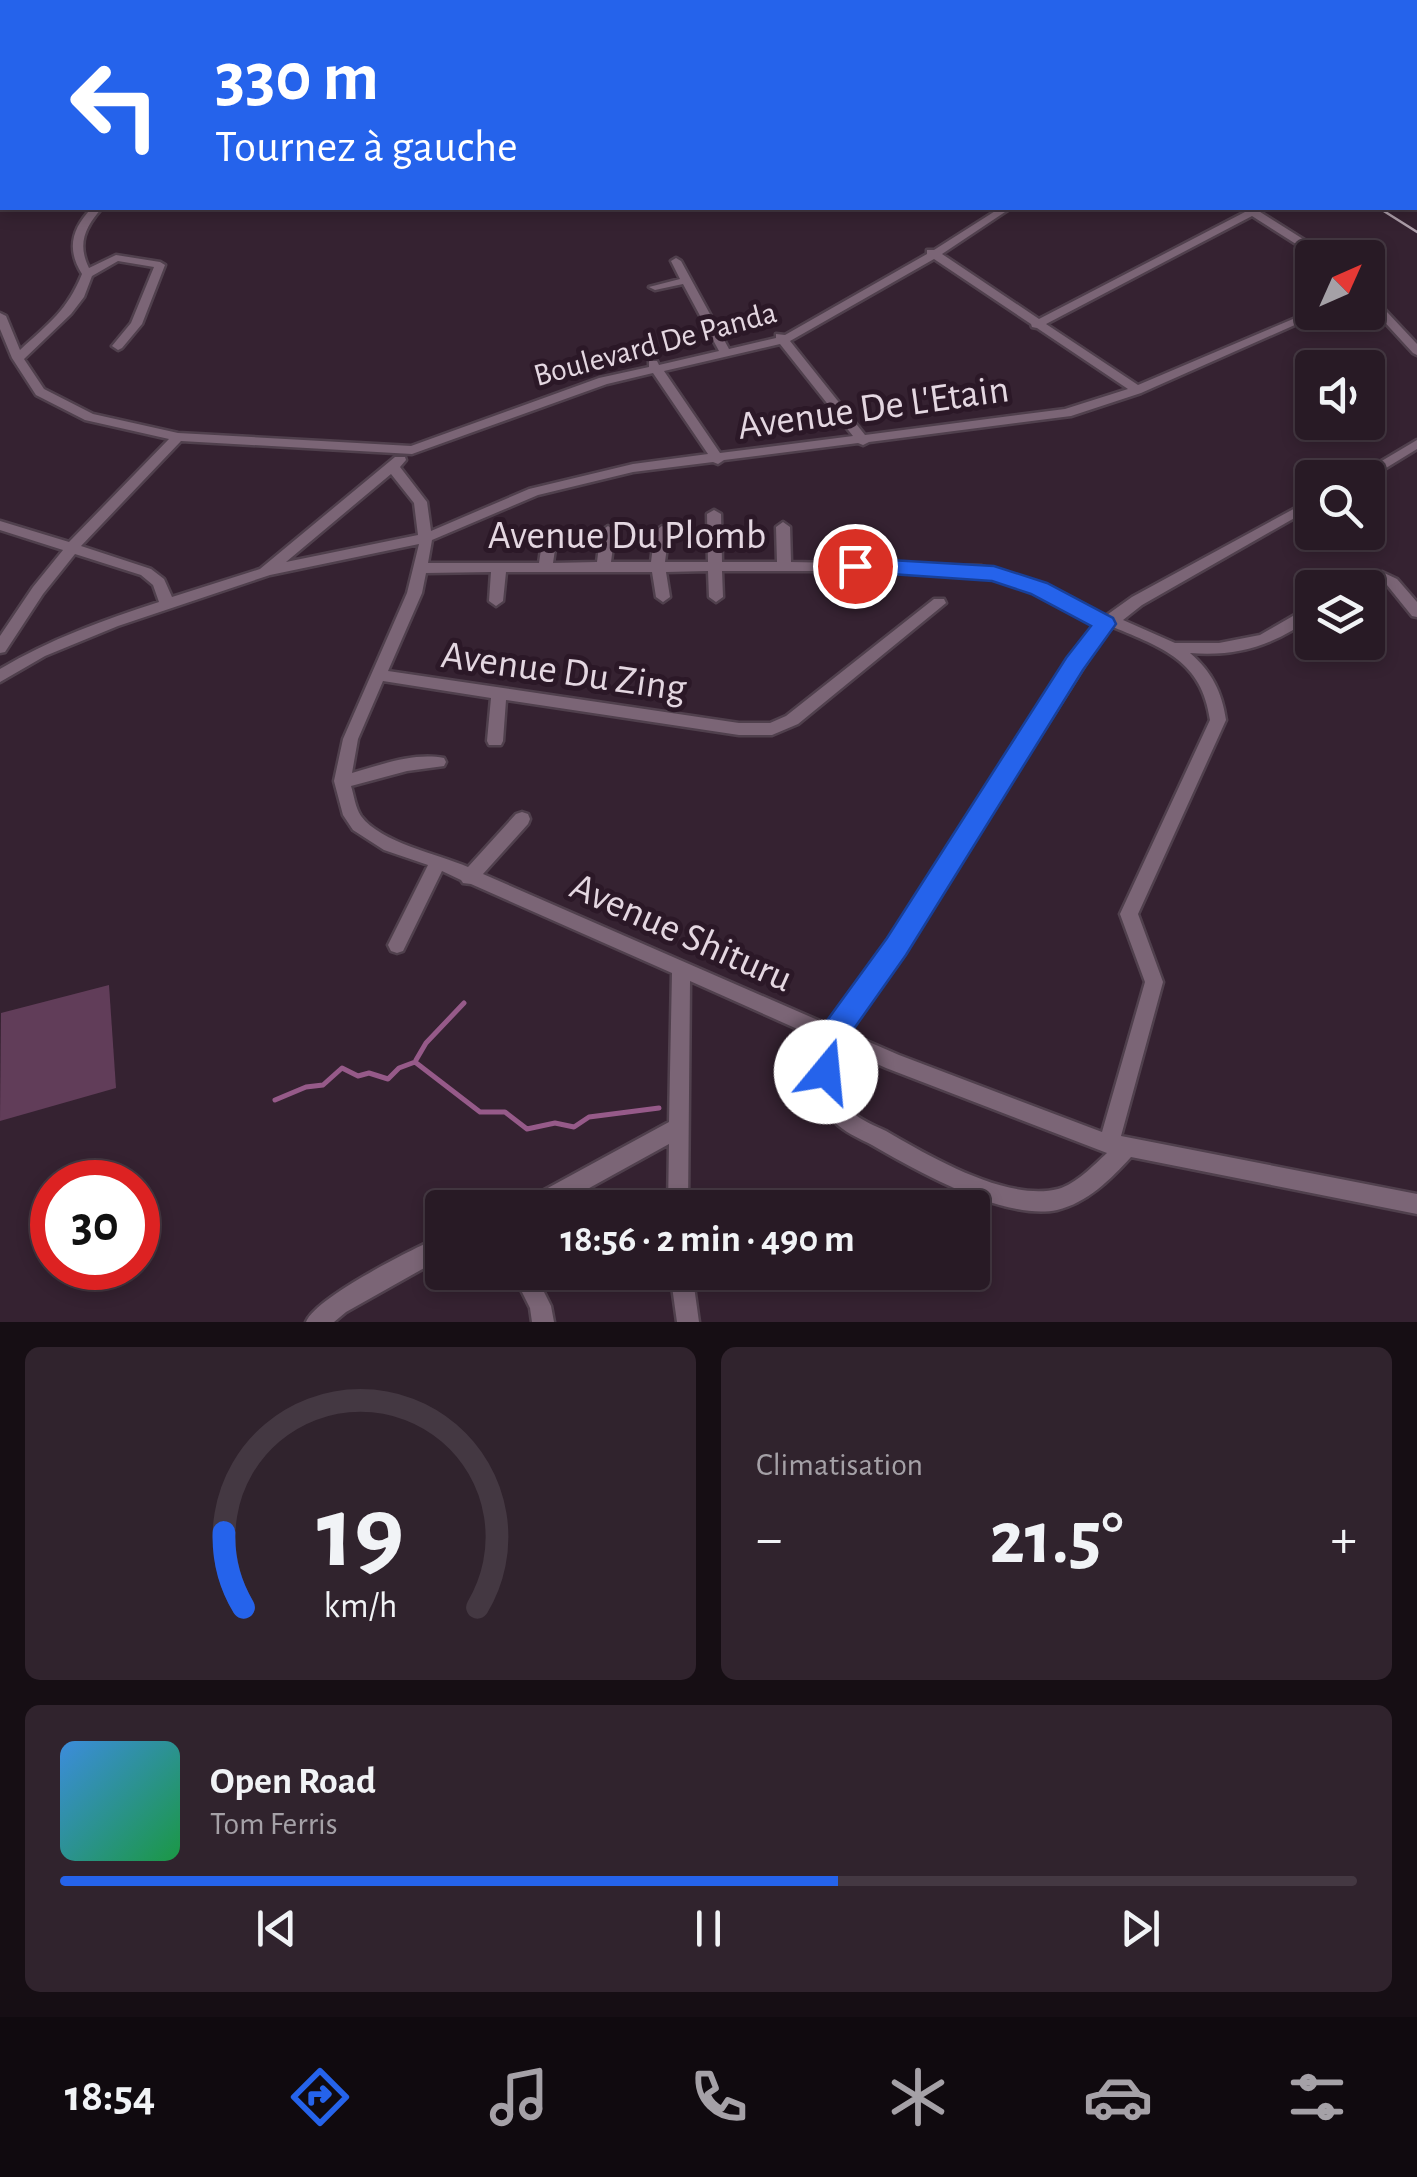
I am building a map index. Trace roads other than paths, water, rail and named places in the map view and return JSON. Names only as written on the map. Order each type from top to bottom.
[{"type":"street","points":[[87,274],[78,259],[77,241],[84,219],[95,210]]},
{"type":"street","name":"Boulevard De Panda","points":[[931,252],[991,210]]},
{"type":"street","name":"Boulevard De Panda","points":[[0,676],[64,642],[166,602],[264,572],[412,450],[524,404],[653,364],[781,337],[1003,210]]},
{"type":"street","points":[[1036,326],[1250,210],[1298,240]]},
{"type":"street","points":[[931,252],[1036,326],[1137,390]]},
{"type":"street","points":[[18,358],[67,312],[87,274],[116,258],[160,266],[136,324],[118,346]]},
{"type":"street","points":[[676,261],[725,350]]},
{"type":"street","points":[[655,286],[684,280]]},
{"type":"street","points":[[0,316],[18,358],[40,392],[70,410],[178,437],[412,450]]},
{"type":"street","points":[[1385,317],[1417,352]]},
{"type":"street","name":"Avenue De L'Etain","points":[[264,572],[428,537],[534,492],[633,468],[1067,413],[1137,390],[1295,322]]},
{"type":"street","points":[[781,337],[864,441]]},
{"type":"street","points":[[653,364],[718,460]]},
{"type":"street","points":[[0,648],[72,548],[178,437]]},
{"type":"street","points":[[1385,463],[1417,444]]},
{"type":"street","points":[[1402,453],[1417,462]]},
{"type":"street","points":[[392,466],[422,499],[428,537],[422,568],[353,740],[344,781],[438,762]]},
{"type":"street","points":[[1176,647],[1191,658],[1218,700],[1218,720],[1129,914],[1136,942],[1152,969],[1154,982],[1118,1146],[1095,1178],[1056,1201],[1016,1199],[976,1187],[845,1119],[835,1108],[828,1088],[827,1051],[833,1035],[896,946],[1074,664],[1107,622],[1295,513]]},
{"type":"street","points":[[714,514],[716,598]]},
{"type":"street","points":[[0,525],[153,575],[166,602]]},
{"type":"street","points":[[782,526],[784,566]]},
{"type":"street","points":[[604,566],[608,531]]},
{"type":"street","points":[[662,531],[658,566],[663,597]]},
{"type":"street","points":[[545,566],[550,536]]},
{"type":"street","points":[[496,601],[499,567]]},
{"type":"street","name":"Avenue Du Plomb","points":[[422,568],[952,569],[994,574],[1039,588],[1107,622],[1176,647]]},
{"type":"street","points":[[1385,578],[1417,612]]},
{"type":"street","name":"Avenue Du Zing","points":[[379,675],[740,729],[772,729],[792,720],[939,603]]},
{"type":"street","points":[[1176,647],[1248,648],[1295,622]]},
{"type":"street","points":[[495,741],[499,693]]},
{"type":"street","name":"Avenue Shituru","points":[[344,781],[346,806],[366,832],[380,841],[438,862],[972,1095],[1118,1146],[1417,1204]]},
{"type":"street","points":[[469,878],[522,819]]},
{"type":"street","points":[[396,945],[438,862]]},
{"type":"street","points":[[678,1190],[681,969]]},
{"type":"street","points":[[564,1190],[676,1129]]},
{"type":"street","points":[[317,1322],[338,1304],[425,1257]]},
{"type":"street","points":[[532,1290],[544,1322]]},
{"type":"street","points":[[684,1290],[688,1322]]},
{"type":"waterway","points":[[416,1060],[426,1043],[464,1003]]},
{"type":"waterway","points":[[275,1100],[306,1087],[323,1085],[342,1068],[358,1076],[369,1073],[388,1079],[399,1068],[415,1062],[480,1112],[505,1112],[527,1129],[555,1123],[574,1127],[589,1117],[659,1108]]},
{"type":"railway","points":[[1382,210],[1417,232]]}]
